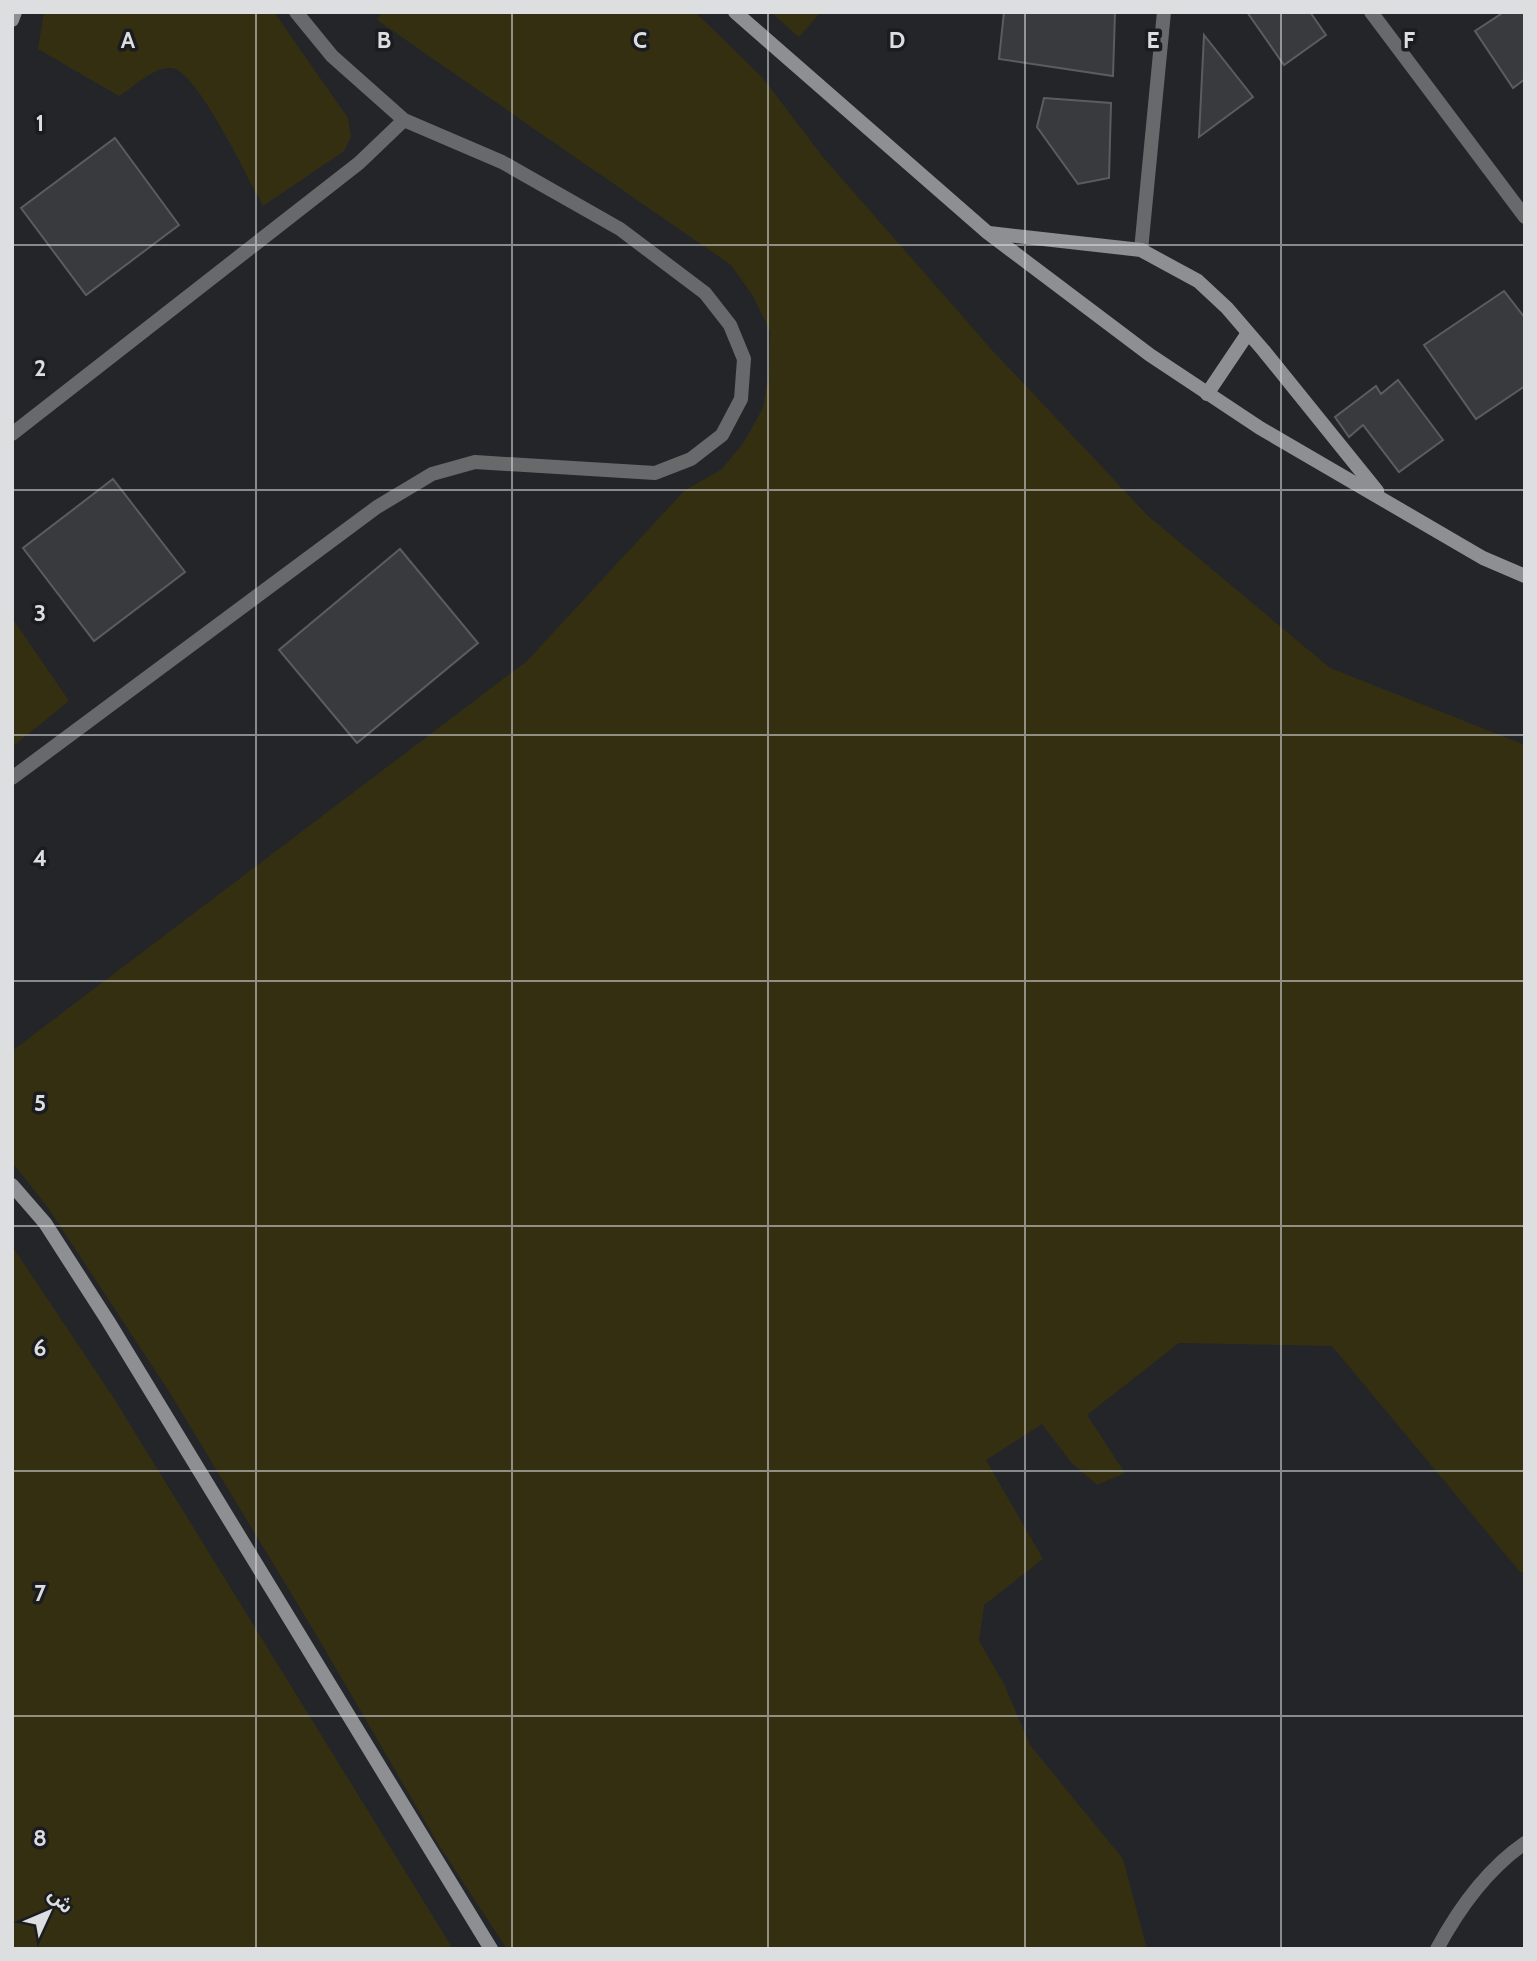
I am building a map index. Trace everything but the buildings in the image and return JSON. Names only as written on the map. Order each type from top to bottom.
[{"type":"street","points":[[12,20],[15,12]]},
{"type":"street","points":[[12,778],[377,507],[432,474],[475,462],[655,472],[691,459],[722,435],[741,399],[744,359],[730,325],[705,293],[620,229],[502,162],[404,120],[332,56],[296,12]]},
{"type":"street","points":[[735,12],[988,233],[1207,394],[1483,558],[1525,576]]},
{"type":"street","points":[[1141,250],[1164,12]]},
{"type":"street","points":[[1371,12],[1525,217]]},
{"type":"street","points":[[12,434],[359,163],[404,120]]},
{"type":"street","points":[[988,233],[1141,250],[1198,281],[1248,333],[1382,498]]},
{"type":"street","points":[[1207,394],[1248,333]]},
{"type":"street","points":[[12,1185],[45,1223],[108,1321],[491,1949]]},
{"type":"street","points":[[1437,1949],[1453,1919],[1478,1885],[1525,1843]]},
{"type":"shaded area","points":[[44,12],[274,12],[348,118],[351,137],[344,151],[263,206],[222,128],[182,73],[171,68],[157,71],[119,96],[38,49]]},
{"type":"shaded area","points":[[382,12],[695,12],[762,77],[822,156],[991,349],[1148,516],[1330,668],[1525,745],[1525,1571],[1521,1573],[1332,1346],[1179,1343],[1087,1415],[1125,1473],[1097,1485],[1071,1462],[1042,1424],[986,1460],[1043,1559],[984,1605],[979,1641],[1004,1684],[1030,1745],[1123,1859],[1147,1949],[507,1949],[440,1847],[317,1636],[170,1393],[49,1209],[12,1162],[12,1051],[527,661],[684,491],[722,469],[744,442],[763,408],[769,373],[770,331],[753,296],[731,265],[377,20]]},
{"type":"shaded area","points":[[771,12],[821,12],[799,37]]},
{"type":"shaded area","points":[[12,618],[69,701],[12,747]]},
{"type":"shaded area","points":[[12,1246],[113,1397],[453,1949],[12,1949]]}]
